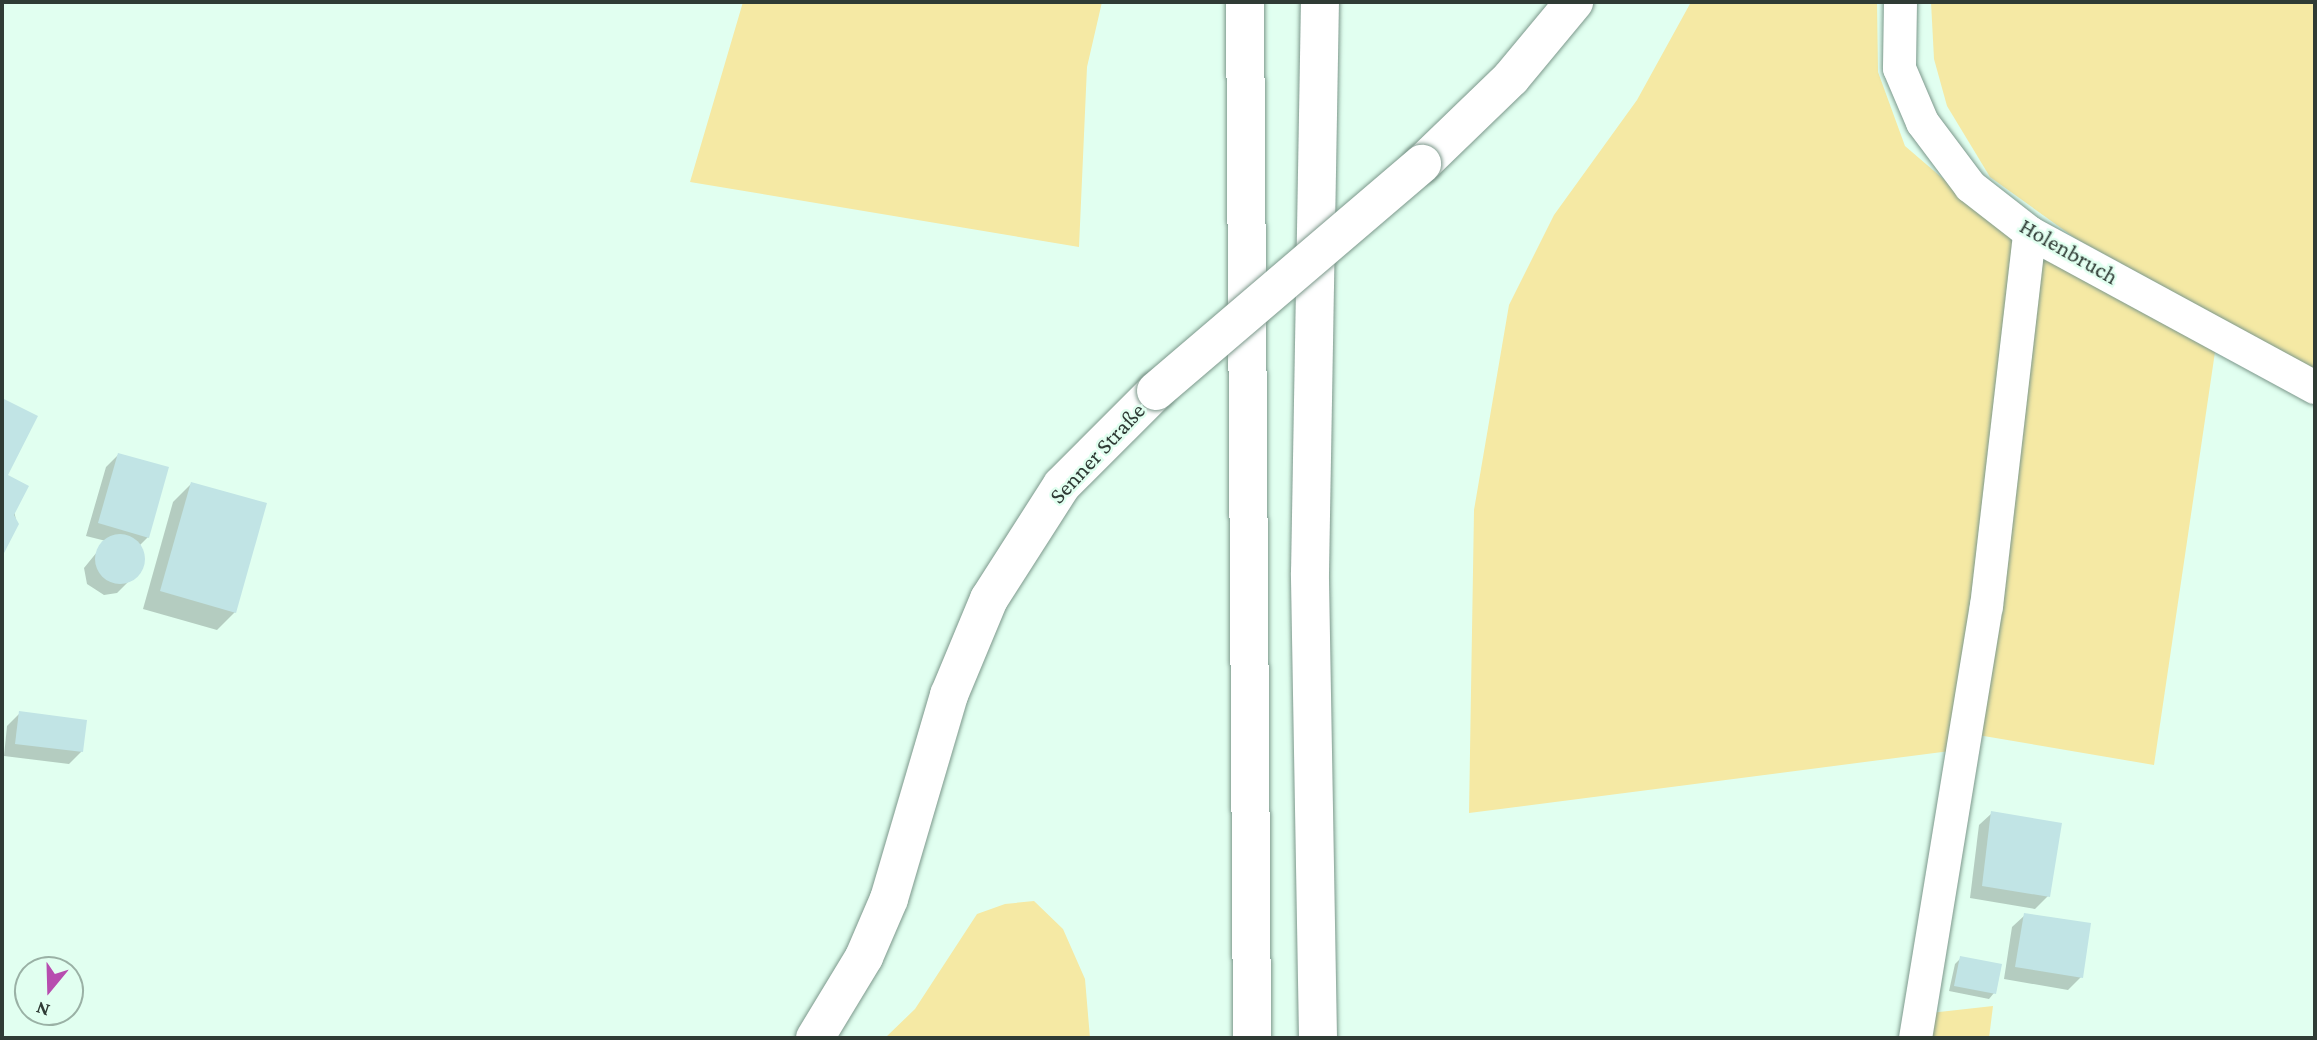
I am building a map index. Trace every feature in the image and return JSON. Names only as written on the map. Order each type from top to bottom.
[{"type":"main road","points":[[1245,2],[1252,1038]]},
{"type":"main road","points":[[1318,1038],[1310,573],[1320,2]]},
{"type":"main road","name":"Senner Straße","points":[[815,1038],[864,957],[889,900],[949,695],[989,599],[1062,485],[1156,391],[1422,164],[1511,78],[1574,2]]},
{"type":"street","name":"Holenbruch","points":[[1900,2],[1899,68],[1923,122],[1970,186],[2029,232],[2315,387]]},
{"type":"street","points":[[1915,1038],[1986,606],[2029,232]]},
{"type":"shaded area","points":[[743,2],[1102,2],[1087,67],[1079,247],[690,182]]},
{"type":"shaded area","points":[[1691,2],[1877,2],[1878,72],[1905,146],[2019,244],[1950,751],[1469,813],[1474,510],[1509,305],[1554,215],[1637,100]]},
{"type":"shaded area","points":[[1931,2],[2315,2],[2315,370],[2075,238],[1990,177],[1947,106],[1934,59]]},
{"type":"shaded area","points":[[2036,254],[2215,352],[2154,765],[1972,734]]},
{"type":"shaded area","points":[[1034,901],[1063,929],[1085,979],[1090,1038],[885,1038],[915,1009],[977,914],[1005,904]]},
{"type":"shaded area","points":[[1993,1006],[1989,1038],[1926,1038],[1930,1013]]},
{"type":"building","points":[[2,398],[38,416],[8,475],[29,486],[14,515],[19,524],[2,557]]},
{"type":"building","points":[[118,453],[169,467],[149,538],[98,523]]},
{"type":"building","points":[[191,482],[267,503],[236,613],[160,591]]},
{"type":"building","points":[[120,534],[137,542],[145,559],[137,576],[120,584],[103,576],[95,559],[103,542]]},
{"type":"building","points":[[19,711],[87,720],[83,752],[15,744]]},
{"type":"building","points":[[1991,811],[2062,823],[2050,897],[1982,886]]},
{"type":"building","points":[[2024,913],[2091,923],[2083,978],[2015,967]]},
{"type":"building","points":[[1960,956],[2002,964],[1996,994],[1954,986]]}]
